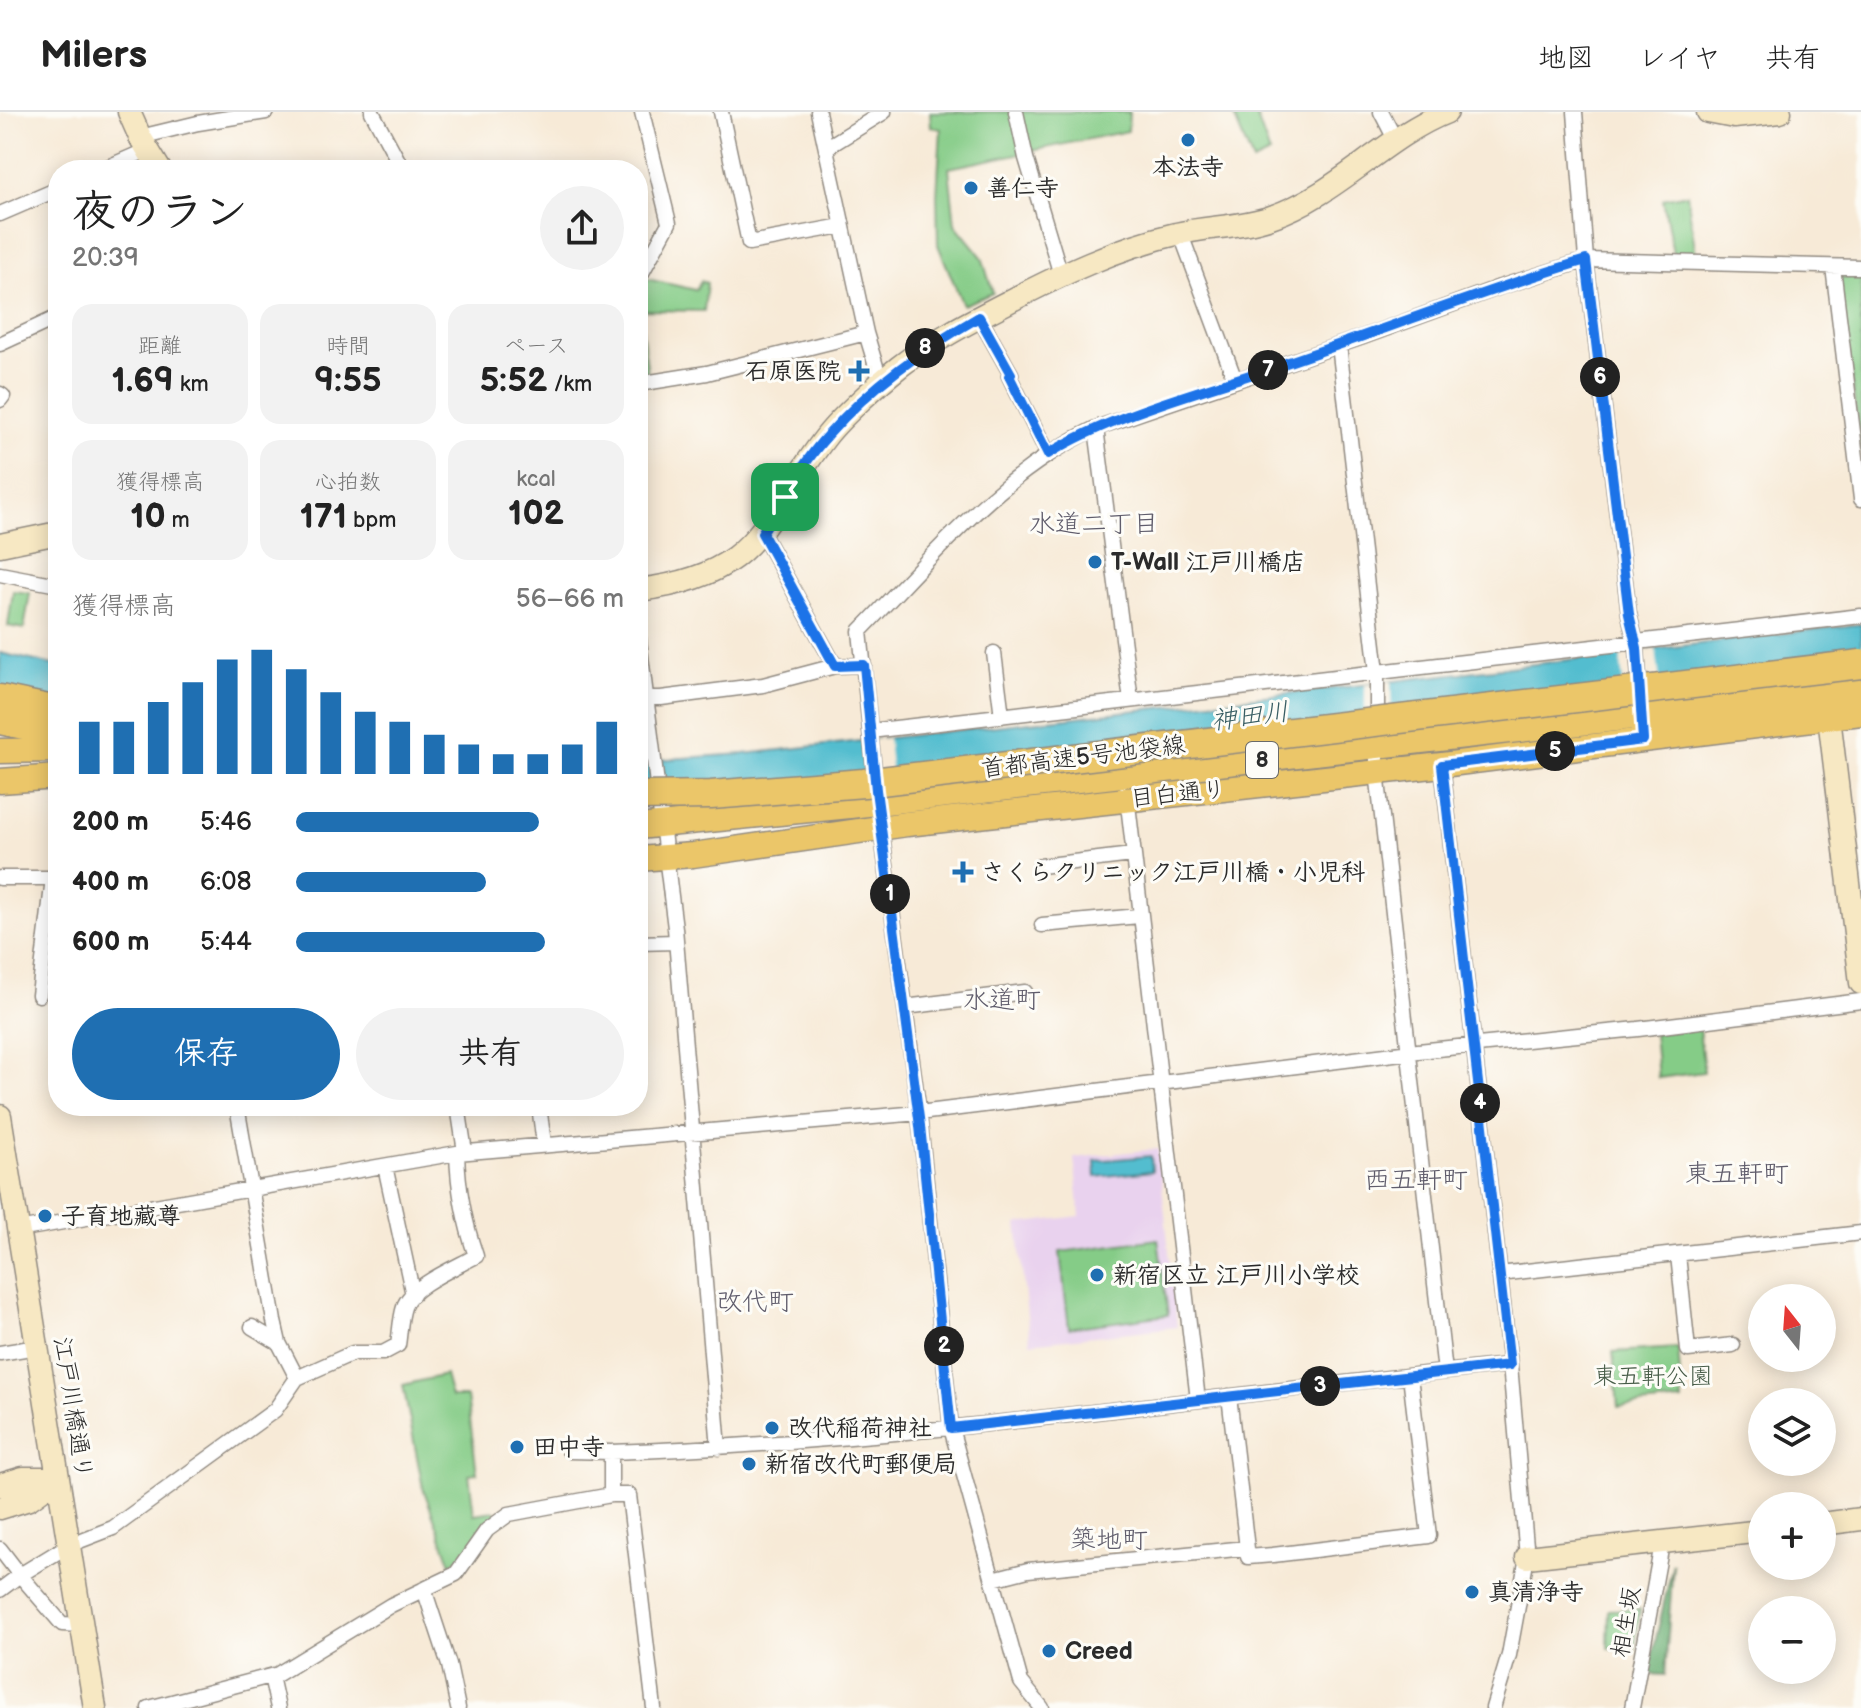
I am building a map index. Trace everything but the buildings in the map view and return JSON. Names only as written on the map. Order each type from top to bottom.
[{"type":"highway","name":"首都高速5号池袋線","points":[[648,814],[711,795],[864,783],[1861,664]]},
{"type":"highway","name":"首都高速5号池袋線","points":[[648,814],[712,813],[856,801],[1861,684]]},
{"type":"highway","points":[[0,699],[48,709]]},
{"type":"highway","points":[[0,720],[48,730]]},
{"type":"highway","points":[[0,733],[48,732]]},
{"type":"main road","name":"目白通り","points":[[648,814],[1101,778],[1379,737],[1641,718],[1861,691]]},
{"type":"main road","name":"目白通り","points":[[648,859],[881,828],[1442,765],[1641,718],[1829,717],[1861,713]]},
{"type":"main road","points":[[0,751],[48,750]]},
{"type":"main road","points":[[0,781],[48,778]]},
{"type":"street","points":[[129,112],[153,160]]},
{"type":"street","points":[[117,160],[143,144],[198,123],[266,112]]},
{"type":"street","points":[[372,112],[398,160]]},
{"type":"street","points":[[642,112],[669,223],[648,262]]},
{"type":"street","points":[[721,112],[749,243],[842,226]]},
{"type":"street","points":[[818,112],[866,333],[881,383]]},
{"type":"street","points":[[826,148],[884,112]]},
{"type":"street","points":[[1016,112],[1026,158],[1061,275]]},
{"type":"street","points":[[1381,112],[1396,141]]},
{"type":"street","points":[[648,588],[688,580],[739,556],[762,533],[826,436],[881,383],[928,346],[1061,275],[1127,247],[1180,232],[1238,226],[1272,217],[1315,196],[1396,141],[1419,117],[1447,112]]},
{"type":"street","points":[[1575,112],[1586,260],[1629,614],[1636,645],[1641,718]]},
{"type":"street","points":[[1708,112],[1734,117],[1780,112]]},
{"type":"street","points":[[0,214],[48,193]]},
{"type":"street","points":[[1180,232],[1235,380]]},
{"type":"street","points":[[1041,1707],[1021,1682],[951,1428],[919,1113],[877,796],[860,631],[980,507],[1014,477],[1096,428],[1586,260],[1861,267]]},
{"type":"street","points":[[1833,267],[1861,499]]},
{"type":"street","points":[[979,317],[1011,374],[1009,376],[1048,454]]},
{"type":"street","points":[[4,337],[48,321]]},
{"type":"street","points":[[648,382],[707,373],[866,333]]},
{"type":"street","points":[[1339,345],[1377,676],[1377,772],[1445,1372]]},
{"type":"street","points":[[1096,428],[1131,701]]},
{"type":"street","points":[[762,533],[835,666]]},
{"type":"street","points":[[0,545],[48,535]]},
{"type":"street","points":[[0,574],[48,583]]},
{"type":"street","points":[[870,733],[1131,701],[1377,676],[1861,616]]},
{"type":"street","points":[[994,653],[1002,716]]},
{"type":"street","points":[[648,698],[763,685],[835,666],[864,665]]},
{"type":"street","points":[[1829,717],[1861,983]]},
{"type":"street","points":[[648,725],[654,756],[648,806]]},
{"type":"street","points":[[1442,765],[1510,1365],[1527,1557],[1509,1655],[1493,1708]]},
{"type":"street","points":[[1101,778],[1119,787],[1127,799],[1198,1400]]},
{"type":"street","points":[[648,816],[666,858],[676,942],[719,1448]]},
{"type":"street","points":[[1040,866],[1132,855]]},
{"type":"street","points":[[0,878],[48,878]]},
{"type":"street","points":[[1042,925],[1139,916]]},
{"type":"street","points":[[39,995],[48,933]]},
{"type":"street","points":[[648,943],[676,942]]},
{"type":"street","points":[[905,1007],[1025,992]]},
{"type":"street","points":[[11,1222],[252,1188],[461,1153],[919,1113],[1409,1052],[1638,1029],[1861,1001]]},
{"type":"street","points":[[239,1116],[279,1343],[297,1378]]},
{"type":"street","points":[[0,1590],[69,1545],[113,1528],[275,1410],[297,1378],[353,1353],[383,1353],[398,1345],[404,1305],[423,1286],[476,1256],[462,1213],[458,1188],[461,1153],[459,1116]]},
{"type":"street","points":[[540,1116],[544,1144]]},
{"type":"street","name":"江戸川橋通り","points":[[1,1131],[11,1222],[37,1347],[95,1708]]},
{"type":"street","points":[[385,1166],[413,1295]]},
{"type":"street","points":[[1499,1274],[1861,1233]]},
{"type":"street","points":[[1678,1255],[1688,1350],[1733,1345]]},
{"type":"street","points":[[252,1327],[279,1343]]},
{"type":"street","points":[[0,1353],[37,1347]]},
{"type":"street","points":[[569,1451],[719,1448],[951,1428],[1510,1365]]},
{"type":"street","points":[[1229,1396],[1248,1557],[1273,1555],[1429,1536],[1410,1376]]},
{"type":"street","points":[[611,1452],[611,1495]]},
{"type":"street","points":[[0,1485],[23,1478],[58,1478]]},
{"type":"street","points":[[0,1508],[29,1499],[58,1478]]},
{"type":"street","points":[[149,1708],[278,1674],[391,1605],[456,1574],[487,1530],[509,1514],[611,1495],[629,1495],[654,1708]]},
{"type":"street","points":[[1836,1522],[1861,1519]]},
{"type":"street","points":[[1527,1557],[1748,1533]]},
{"type":"street","name":"相生坂","points":[[1632,1708],[1662,1544]]},
{"type":"street","points":[[993,1579],[1028,1570],[1246,1548]]},
{"type":"street","points":[[0,1549],[62,1624],[81,1625]]},
{"type":"street","points":[[424,1589],[449,1665],[458,1708]]},
{"type":"street","points":[[271,1676],[278,1708]]},
{"type":"shaded area","name":"新宿区立 江戸川小学校","points":[[1158,1149],[1177,1327],[1030,1343],[1017,1224],[1080,1216],[1074,1158]]},
{"type":"green space","points":[[930,112],[1129,112],[1128,131],[949,168],[955,224],[982,257],[993,293],[963,305],[938,245],[941,129],[931,127]]},
{"type":"green space","points":[[1232,112],[1255,112],[1270,154],[1253,162]]},
{"type":"green space","points":[[1687,194],[1696,255],[1673,254],[1663,199]]},
{"type":"green space","points":[[1838,271],[1861,271],[1861,454]]},
{"type":"green space","points":[[648,279],[696,290],[701,281],[707,283],[704,311],[648,310]]},
{"type":"green space","points":[[13,591],[30,593],[24,629],[8,626]]},
{"type":"green space","points":[[1699,1028],[1704,1072],[1658,1078],[1654,1033]]},
{"type":"green space","points":[[1158,1239],[1168,1315],[1069,1328],[1060,1252]]},
{"type":"green space","name":"東五軒公園","points":[[1678,1348],[1682,1401],[1618,1407],[1613,1352]]},
{"type":"green space","points":[[445,1375],[451,1397],[467,1397],[477,1473],[469,1474],[474,1514],[494,1511],[497,1516],[464,1555],[451,1564],[423,1488],[403,1385]]},
{"type":"green space","points":[[1673,1563],[1665,1675],[1648,1674]]},
{"type":"green space","points":[[1640,1609],[1634,1651],[1608,1648],[1609,1610]]},
{"type":"water","name":"神田川","points":[[1861,624],[1861,666],[648,803],[648,760],[744,754],[1354,686]]},
{"type":"water","points":[[0,653],[48,664],[48,721],[0,714]]},
{"type":"water","points":[[1151,1156],[1152,1171],[1096,1177],[1095,1161]]},
{"type":"pier","points":[[1656,649],[1661,690],[1624,694],[1620,653]]},
{"type":"pier","points":[[1391,681],[1392,724],[1365,727],[1365,685]]},
{"type":"pier","points":[[888,738],[893,786],[866,789],[862,741]]},
{"type":"place","name":"本法寺","points":[[1188,140]]},
{"type":"place","name":"善仁寺","points":[[971,188]]},
{"type":"place","name":"石原医院","points":[[859,371]]},
{"type":"place","name":"T-Wall 江戸川橋店","points":[[1095,562]]},
{"type":"place","name":"さくらクリニック江戸川橋・小児科","points":[[963,872]]},
{"type":"place","name":"子育地藏尊","points":[[45,1216]]},
{"type":"place","name":"新宿区立 江戸川小学校","points":[[1097,1275]]},
{"type":"place","name":"改代稲荷神社","points":[[772,1428]]},
{"type":"place","name":"田中寺","points":[[517,1447]]},
{"type":"place","name":"新宿改代町郵便局","points":[[749,1464]]},
{"type":"place","name":"真清浄寺","points":[[1472,1592]]},
{"type":"place","name":"Creed","points":[[1049,1651]]},
{"type":"district","name":"水道二丁目","points":[[1094,524]]},
{"type":"district","name":"水道町","points":[[1002,1000]]},
{"type":"district","name":"東五軒町","points":[[1737,1174]]},
{"type":"district","name":"西五軒町","points":[[1416,1180]]},
{"type":"district","name":"改代町","points":[[755,1302]]},
{"type":"district","name":"築地町","points":[[1109,1540]]},
{"type":"route","points":[[1586,260],[1629,614],[1637,648],[1643,740],[1442,765],[1510,1365],[951,1428],[920,1126],[876,790],[864,665],[835,666],[762,533],[785,497],[826,436],[898,367],[979,317],[1011,374],[1009,376],[1048,454],[1096,428],[1586,260]]}]
